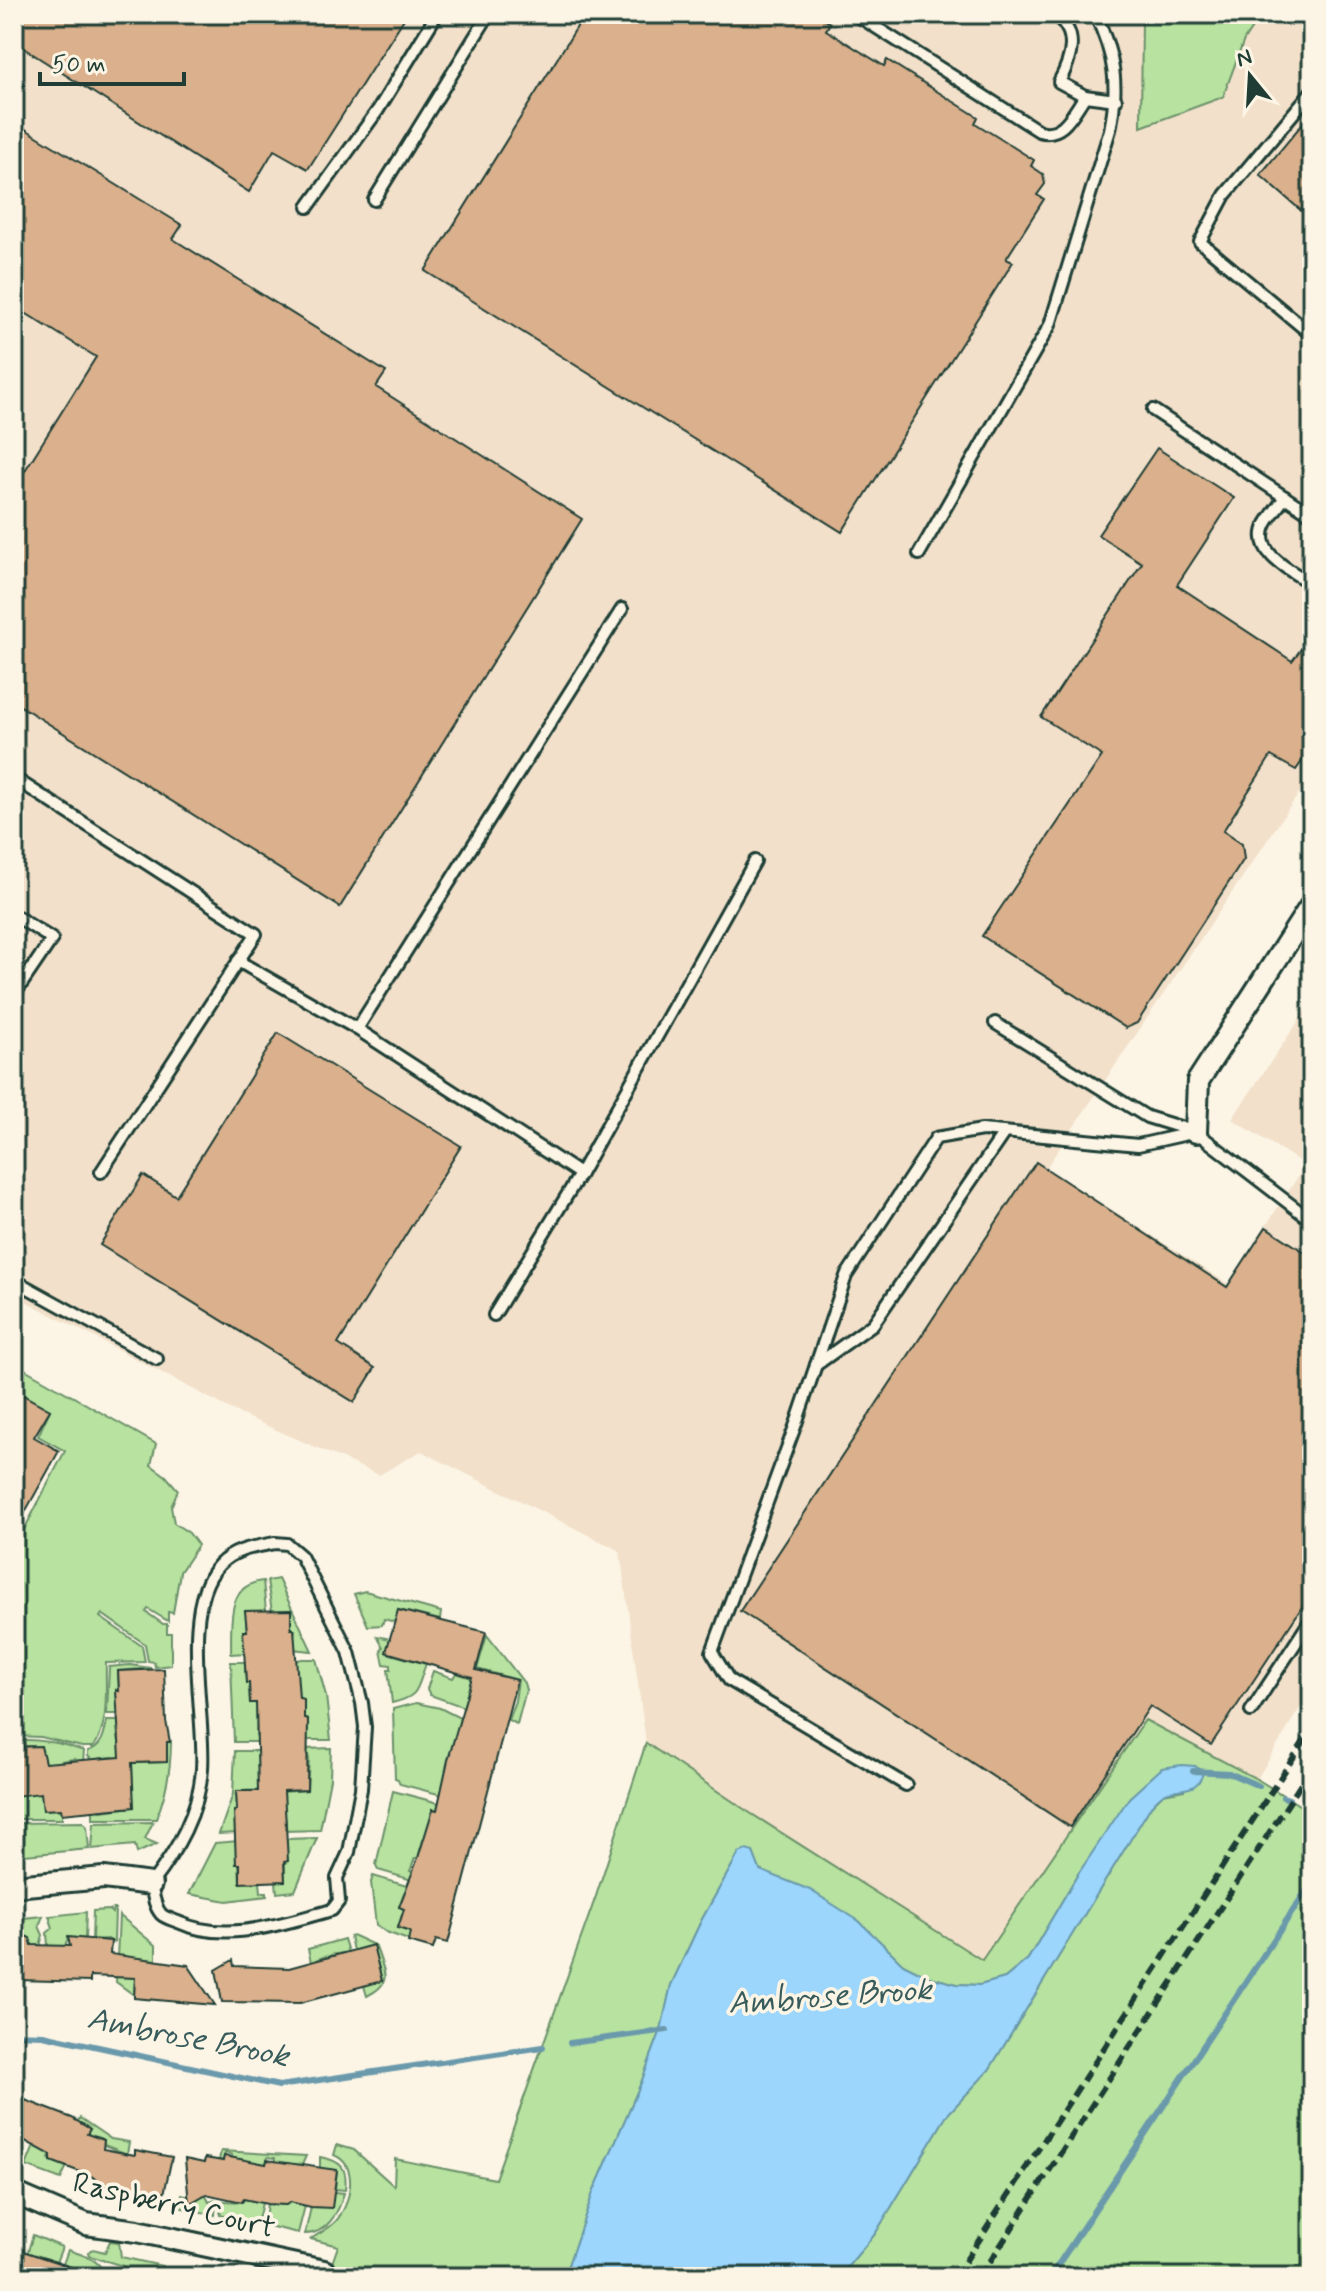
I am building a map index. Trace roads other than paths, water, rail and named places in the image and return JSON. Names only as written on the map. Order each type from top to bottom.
[{"type":"street","points":[[1196,1132],[1198,1081],[1312,904]]},
{"type":"street","points":[[14,1886],[104,1878],[151,1884]]},
{"type":"street","name":"Raspberry Court","points":[[14,2193],[86,2224],[137,2231],[324,2271]]},
{"type":"lane","points":[[308,207],[378,110],[437,14]]},
{"type":"lane","points":[[374,200],[489,14]]},
{"type":"lane","points":[[855,14],[1039,131],[1053,132],[1062,128],[1085,96]]},
{"type":"lane","points":[[1053,14],[1065,26],[1072,44],[1070,58],[1059,82],[1085,96],[1116,100]]},
{"type":"lane","points":[[919,554],[1050,325],[1110,130],[1116,100],[1110,50],[1095,14]]},
{"type":"lane","points":[[1312,91],[1225,195],[1200,242],[1312,335]]},
{"type":"lane","points":[[1153,410],[1312,515]]},
{"type":"lane","points":[[1285,497],[1265,525],[1264,542],[1271,556],[1312,584]]},
{"type":"lane","points":[[357,1029],[622,609]]},
{"type":"lane","points":[[14,778],[256,934],[101,1172]]},
{"type":"lane","points":[[494,1315],[580,1174],[755,861]]},
{"type":"lane","points":[[14,915],[52,939],[14,995]]},
{"type":"lane","points":[[238,961],[357,1029],[580,1174]]},
{"type":"lane","points":[[995,1023],[1147,1117],[1196,1132],[1312,1221]]},
{"type":"lane","points":[[906,1785],[729,1680],[712,1652],[846,1276],[936,1138],[982,1130],[1138,1145],[1196,1132]]},
{"type":"lane","points":[[816,1365],[873,1324],[1004,1133]]},
{"type":"lane","points":[[14,1280],[157,1359]]},
{"type":"lane","points":[[287,1544],[301,1556],[337,1624],[349,1652],[362,1703],[365,1727],[361,1789],[349,1852],[337,1878],[339,1901],[332,1910],[275,1926],[242,1931],[211,1930],[186,1926],[162,1915],[151,1884],[185,1833],[200,1788],[203,1767],[198,1674],[202,1594],[219,1565],[231,1555],[247,1548],[287,1544]]},
{"type":"lane","points":[[1251,1711],[1312,1618]]},
{"type":"water","points":[[1195,1766],[1203,1773],[1197,1784],[1164,1794],[1151,1806],[989,2070],[947,2115],[875,2234],[839,2277],[564,2277],[593,2193],[661,2030],[671,1985],[701,1921],[739,1853],[746,1850],[753,1852],[760,1870],[810,1890],[859,1921],[903,1964],[929,1977],[957,1984],[980,1985],[1005,1978],[1028,1959],[1078,1874],[1129,1798],[1162,1768]]},
{"type":"waterway","name":"Ambrose Brook","points":[[1193,1771],[1229,1773],[1259,1786]]},
{"type":"waterway","name":"Ambrose Brook","points":[[1283,1797],[1289,1799]]},
{"type":"waterway","points":[[1050,2277],[1312,1882]]},
{"type":"waterway","name":"Ambrose Brook","points":[[570,2043],[667,2030]]},
{"type":"waterway","name":"Ambrose Brook","points":[[14,2034],[43,2035],[279,2086],[543,2047]]},
{"type":"railway","points":[[955,2277],[1312,1729]]},
{"type":"railway","points":[[980,2277],[1312,1767]]}]
